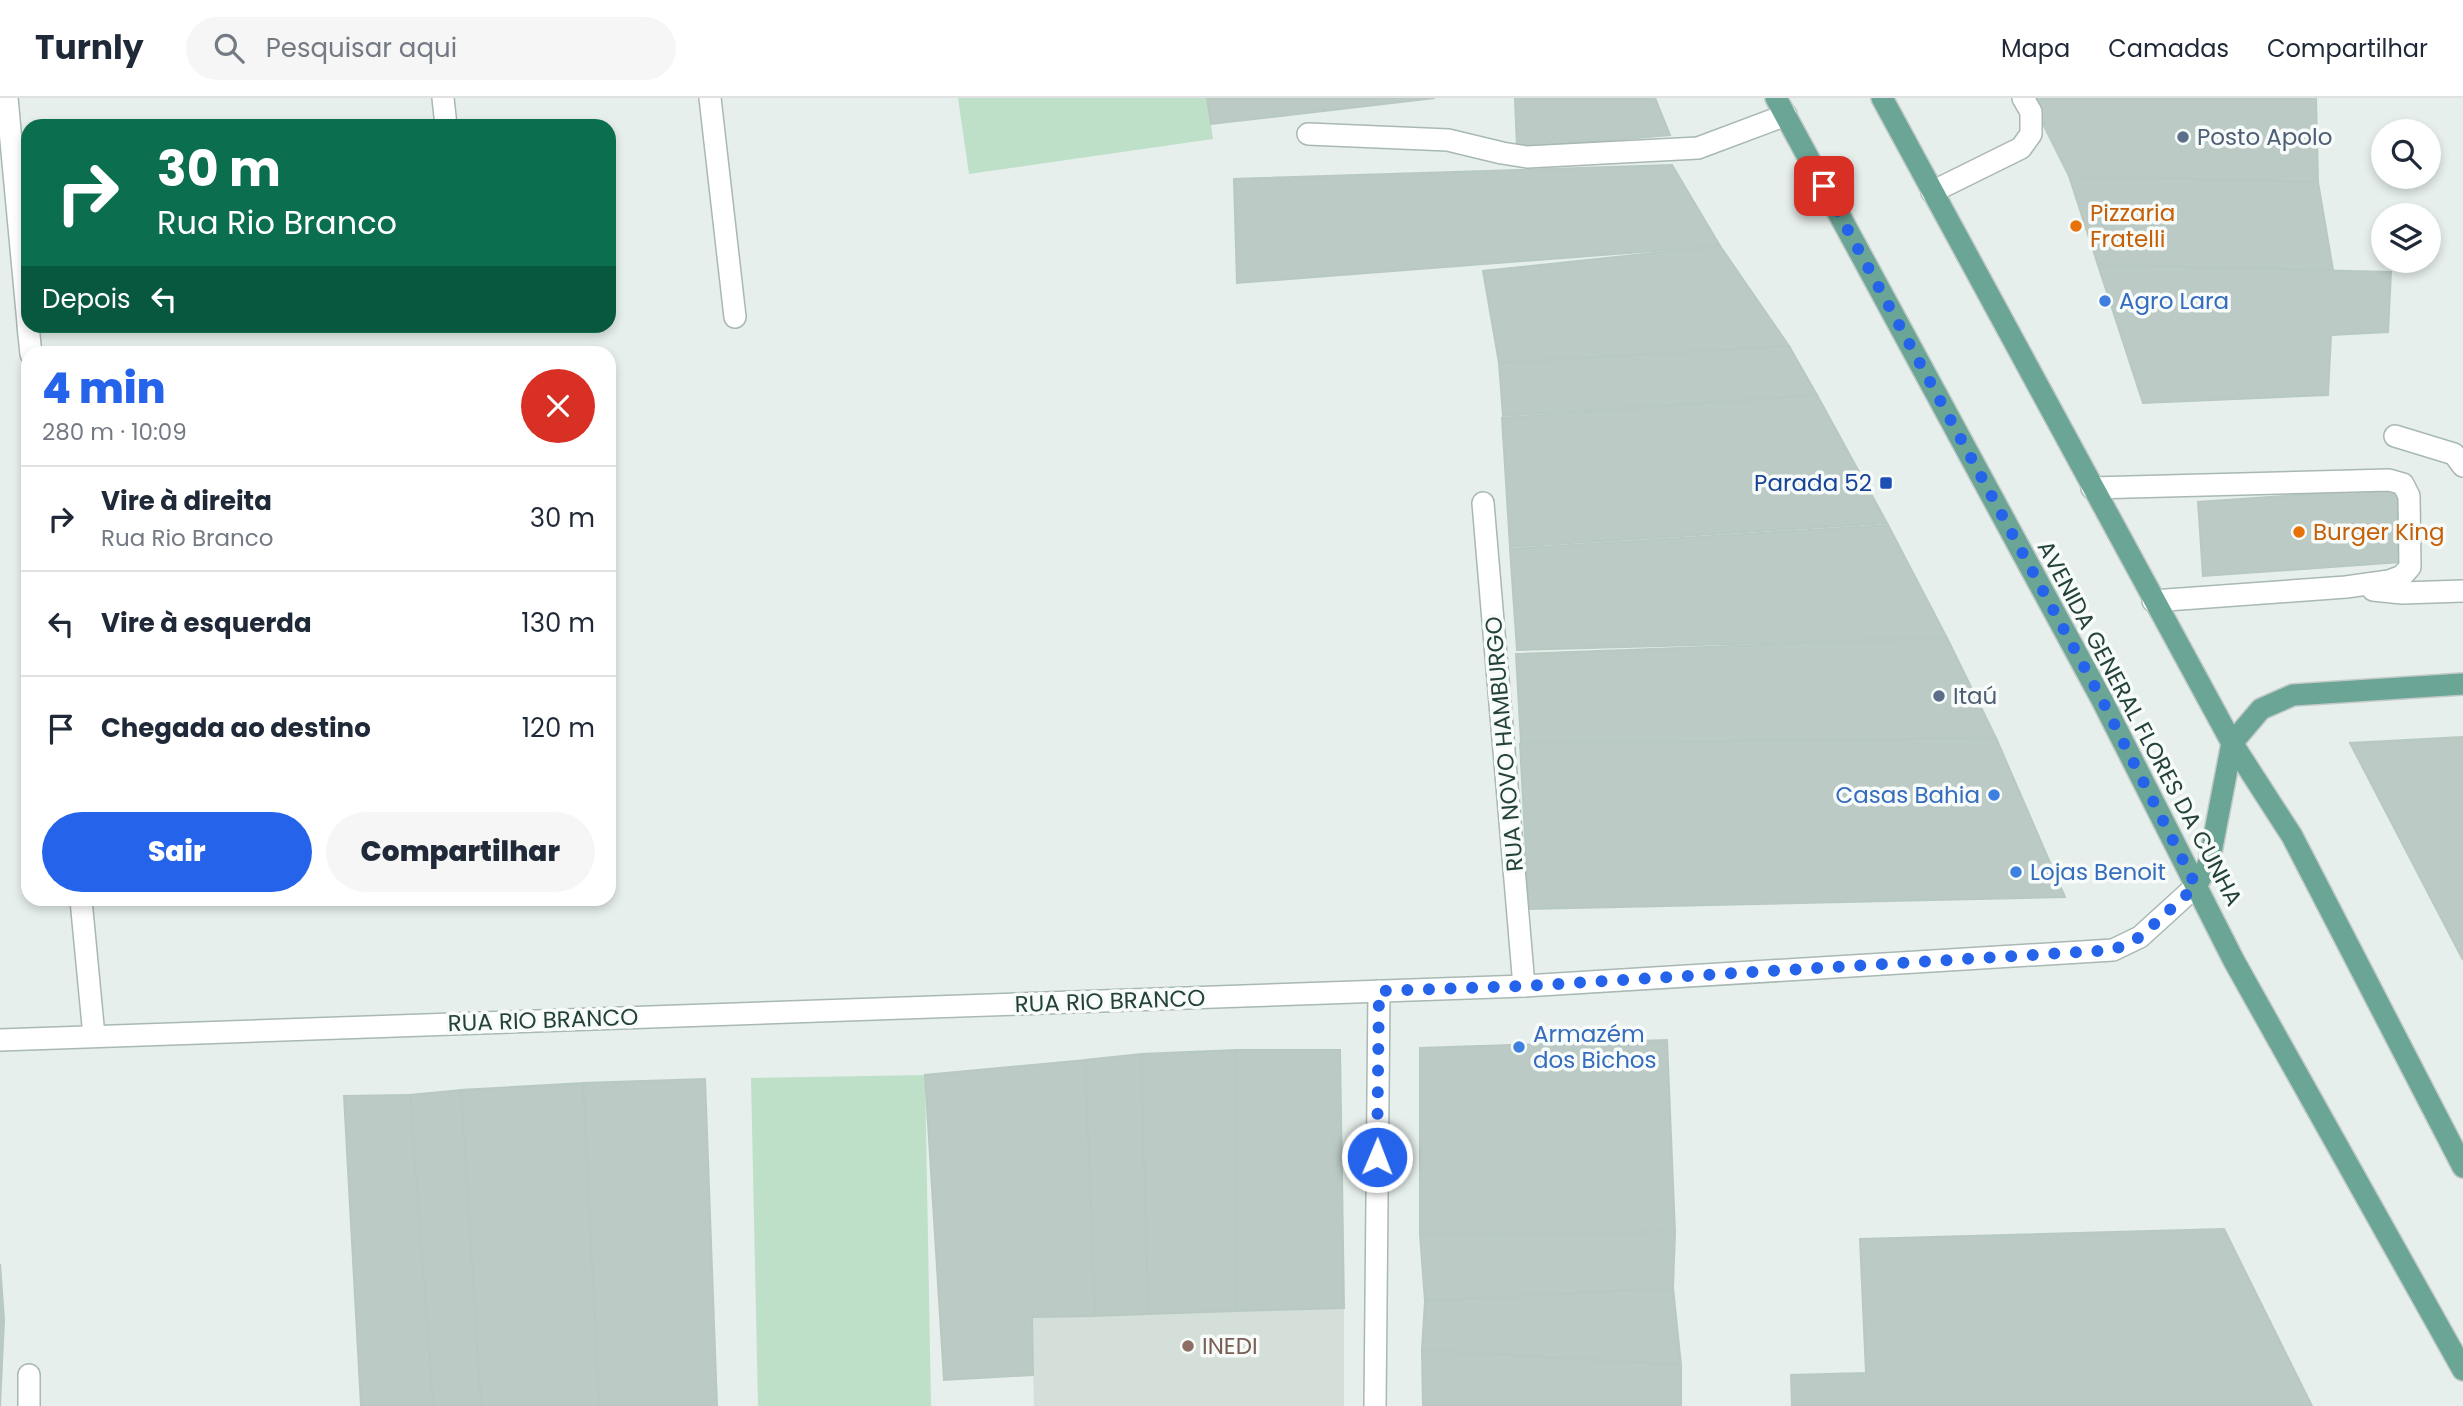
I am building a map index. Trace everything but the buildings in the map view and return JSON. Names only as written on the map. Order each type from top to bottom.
[{"type":"main road","points":[[1882,98],[2153,601],[2232,743],[2292,836],[2463,1167]]},
{"type":"main road","name":"AVENIDA GENERAL FLORES DA CUNHA","points":[[1781,106],[2102,700],[2234,961],[2463,1370]]},
{"type":"main road","points":[[2196,886],[2209,863],[2232,743],[2261,709],[2293,695],[2463,684]]},
{"type":"street","points":[[7,98],[21,249]]},
{"type":"street","points":[[443,98],[445,119]]},
{"type":"street","points":[[710,98],[735,317]]},
{"type":"street","points":[[1932,192],[2021,148],[2032,134],[2031,112],[2023,98]]},
{"type":"street","points":[[1308,134],[1448,140],[1502,153],[1540,156],[1698,148],[1781,106]]},
{"type":"street","points":[[2395,436],[2454,454],[2463,466]]},
{"type":"street","points":[[2092,488],[2389,480],[2403,484],[2409,496],[2410,567],[2402,576],[2389,581],[2346,587],[2153,601]]},
{"type":"street","name":"RUA NOVO HAMBURGO","points":[[1483,503],[1524,986]]},
{"type":"street","points":[[2346,587],[2402,593],[2463,591]]},
{"type":"street","name":"RUA RIO BRANCO","points":[[0,1040],[1524,986],[2113,950],[2140,937],[2196,886]]},
{"type":"street","points":[[82,906],[94,1036]]},
{"type":"street","points":[[1375,1406],[1379,991]]},
{"type":"street","points":[[29,1375],[29,1406]]},
{"type":"shaded area","name":"INEDI","points":[[1344,1308],[1344,1406],[1034,1406],[1032,1317]]},
{"type":"green space","points":[[958,98],[1207,98],[1213,139],[969,174]]},
{"type":"green space","points":[[925,1075],[931,1406],[758,1406],[751,1078]]},
{"type":"place","name":"Posto Apolo","points":[[2183,137]]},
{"type":"place","name":"Pizzaria Fratelli","points":[[2076,226]]},
{"type":"place","name":"Agro Lara","points":[[2105,301]]},
{"type":"place","name":"Parada 52","points":[[1886,483]]},
{"type":"place","name":"Burger King","points":[[2299,532]]},
{"type":"place","name":"Itaú","points":[[1939,696]]},
{"type":"place","name":"Casas Bahia","points":[[1994,795]]},
{"type":"place","name":"Lojas Benoit","points":[[2016,872]]},
{"type":"place","name":"Armazém dos Bichos","points":[[1519,1047]]},
{"type":"place","name":"INEDI","points":[[1188,1346]]},
{"type":"route","points":[[1377,1157],[1379,991],[1524,986],[2113,950],[2140,937],[2196,886],[2102,700],[1824,186]]}]
